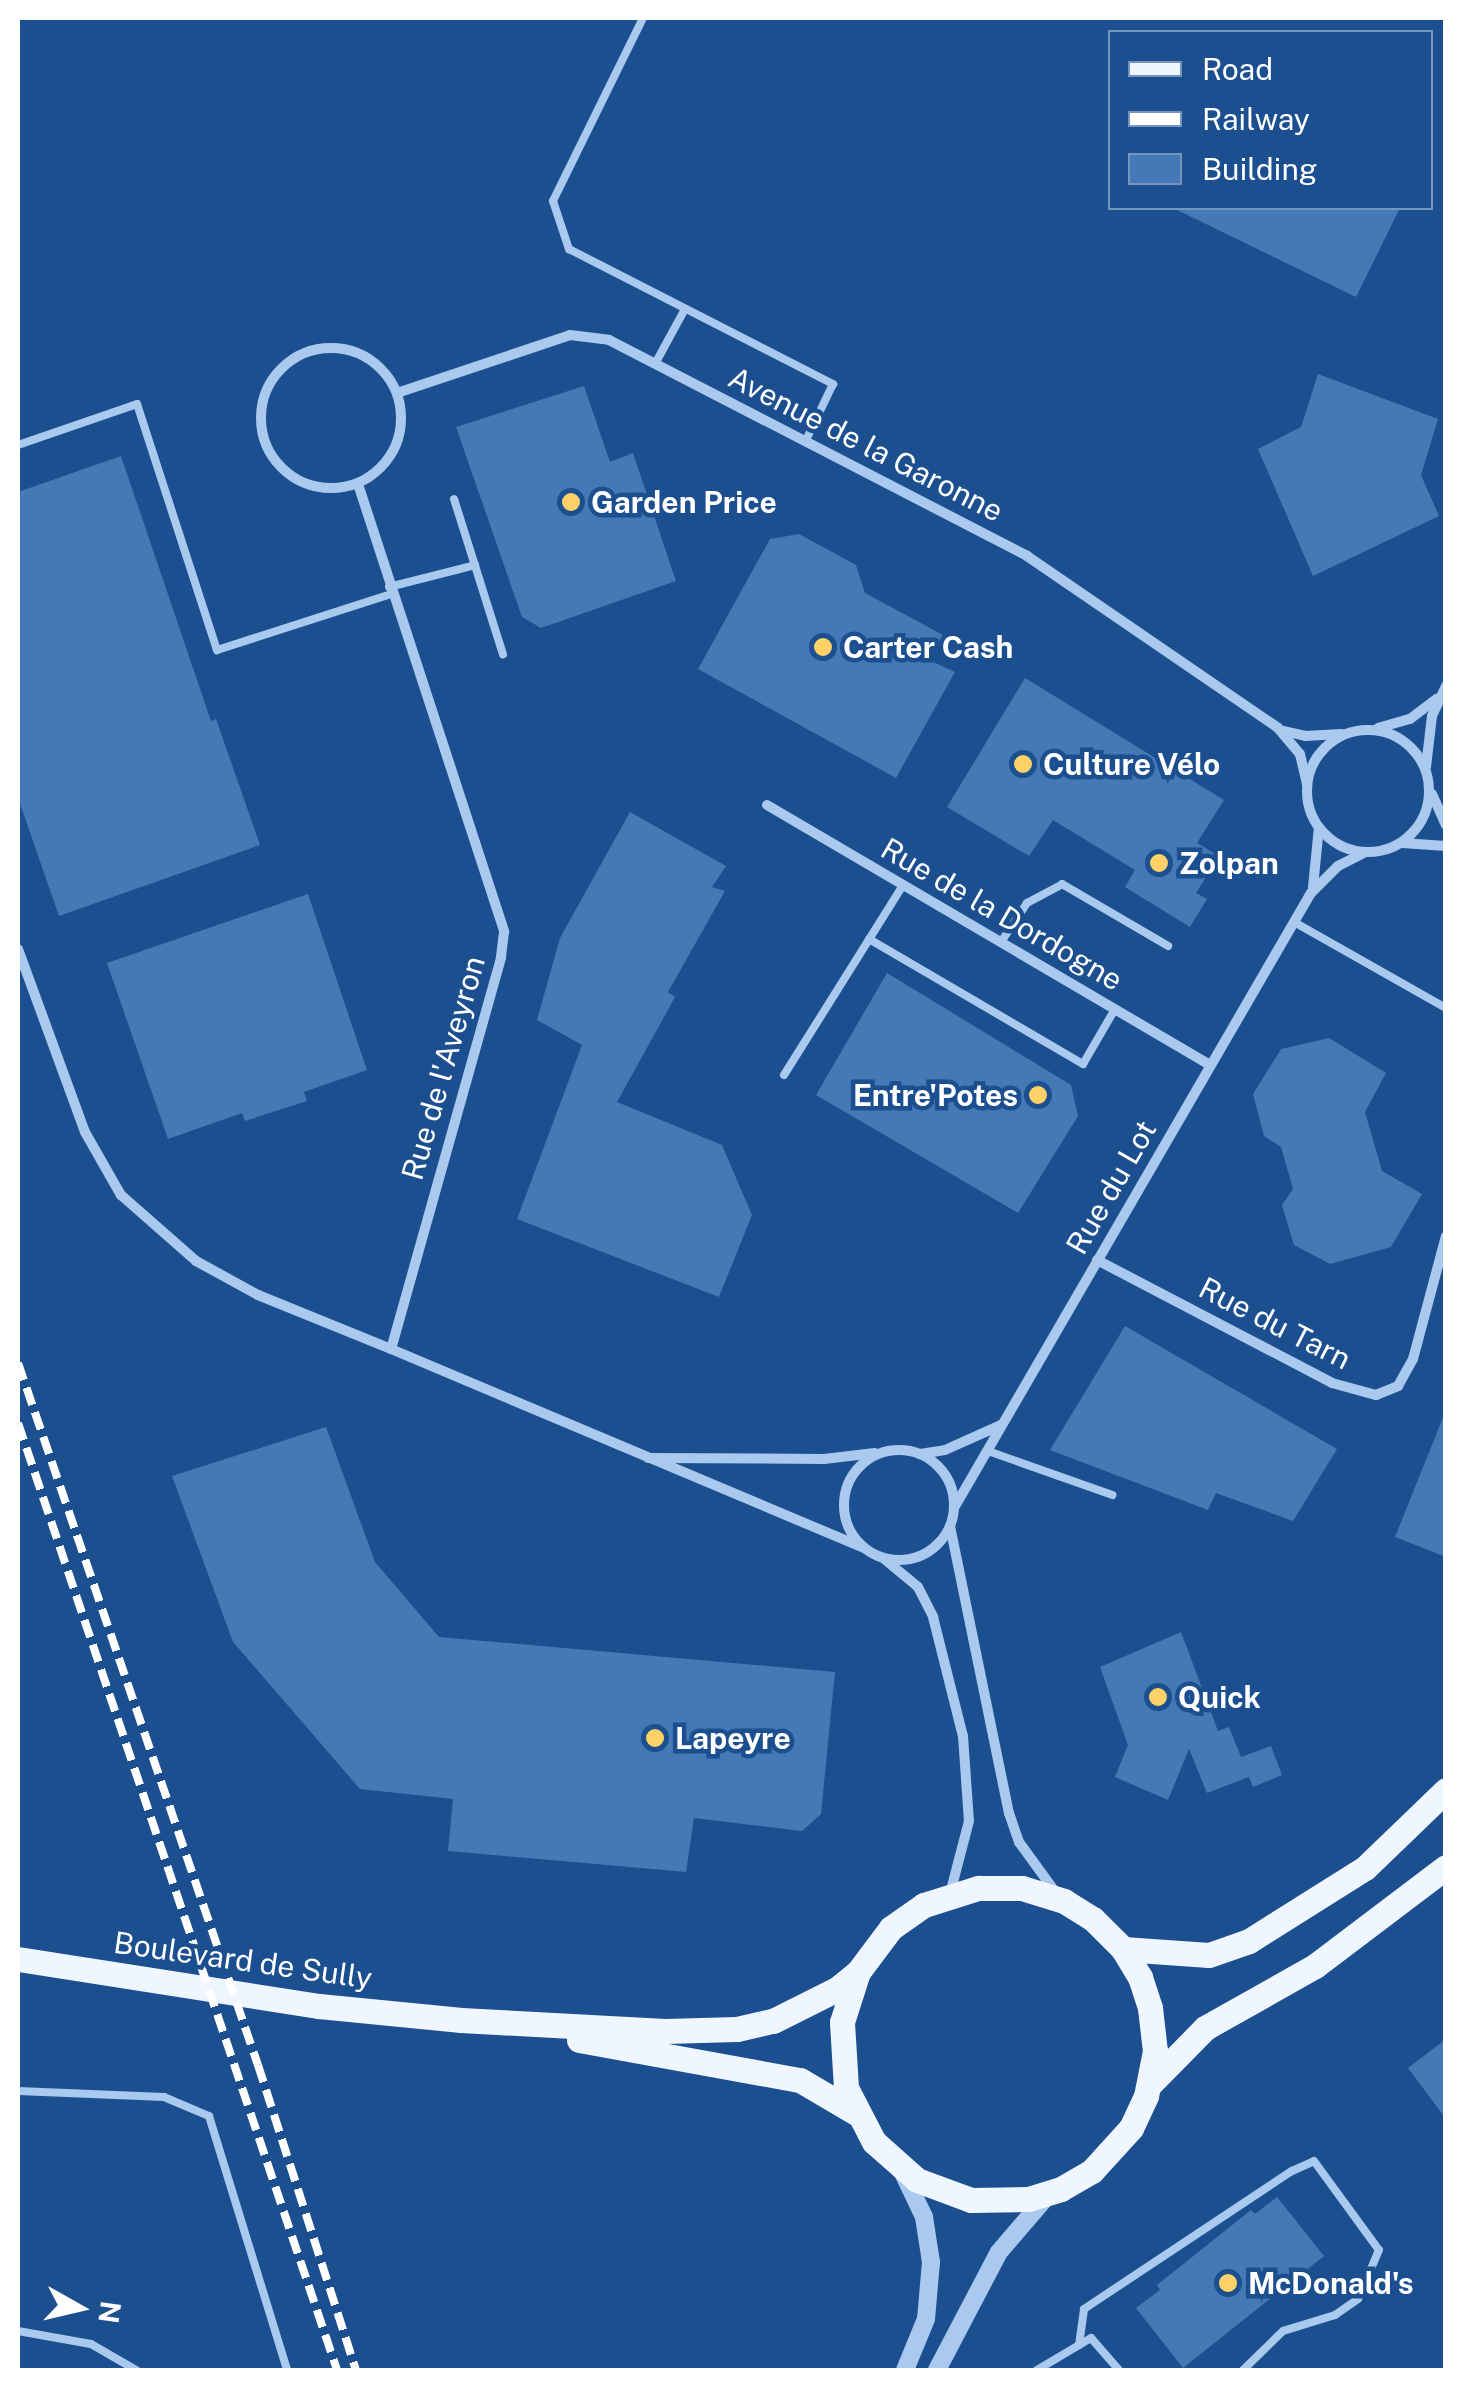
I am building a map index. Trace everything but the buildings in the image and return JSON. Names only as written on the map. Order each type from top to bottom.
[{"type":"main road","points":[[1123,1949],[1209,1955],[1249,1941],[1365,1868],[1446,1790]]},
{"type":"main road","points":[[1150,2084],[1205,2028],[1327,1957],[1446,1867]]},
{"type":"main road","points":[[1007,1887],[1064,1901],[1093,1919],[1123,1949],[1140,1977],[1155,2040],[1150,2084],[1137,2117],[1117,2146],[1092,2171],[1050,2193],[1005,2202],[971,2200],[938,2190],[898,2167],[874,2142],[856,2113],[840,2049],[844,2009],[858,1972],[882,1938],[901,1920],[950,1894],[1007,1887]]},
{"type":"main road","name":"Boulevard de Sully","points":[[18,1960],[319,2006],[461,2020]]},
{"type":"main road","points":[[461,2020],[665,2031],[737,2030],[801,2009],[858,1972]]},
{"type":"main road","points":[[461,2020],[785,2077],[818,2088],[856,2113]]},
{"type":"street","name":"Avenue de la Garonne","points":[[397,394],[570,335],[591,334],[609,340],[1028,556],[1278,728]]},
{"type":"street","points":[[321,348],[345,349],[367,358],[386,373],[397,394],[402,415],[395,446],[376,473],[358,484],[335,489],[311,486],[290,476],[273,459],[263,437],[261,413],[266,390],[279,370],[298,356],[321,348]]},
{"type":"street","name":"Rue de l'Aveyron","points":[[358,484],[390,590],[496,899],[504,942],[391,1349]]},
{"type":"street","points":[[1278,728],[1306,736],[1371,729],[1410,719],[1443,690]]},
{"type":"street","points":[[1443,690],[1428,736],[1426,770],[1446,825]]},
{"type":"street","points":[[1278,728],[1300,754],[1310,811],[1319,827],[1340,845],[1366,852]]},
{"type":"street","points":[[1371,729],[1405,741],[1426,770]]},
{"type":"street","points":[[1307,784],[1316,758],[1344,734]]},
{"type":"street","points":[[1401,842],[1420,824],[1430,788]]},
{"type":"street","name":"Rue de la Dordogne","points":[[768,805],[1210,1066]]},
{"type":"street","points":[[1311,893],[1318,864],[1319,827]]},
{"type":"street","points":[[1311,893],[1338,866],[1366,852],[1401,842],[1446,846]]},
{"type":"street","name":"Rue du Lot","points":[[954,1508],[1311,893]]},
{"type":"street","points":[[18,949],[85,1132],[121,1196],[196,1261],[258,1296],[864,1548],[883,1558],[918,1587],[933,1617],[963,1736],[970,1821],[950,1894]]},
{"type":"street","name":"Rue du Tarn","points":[[1097,1260],[1332,1383],[1376,1395],[1398,1386],[1412,1359],[1446,1236]]},
{"type":"street","points":[[642,1458],[824,1459],[882,1452],[920,1454],[945,1450],[1002,1424]]},
{"type":"street","points":[[864,1548],[845,1516],[845,1492],[858,1468],[882,1452]]},
{"type":"street","points":[[883,1558],[902,1561],[925,1554],[940,1543],[950,1526],[954,1508],[943,1471],[920,1454]]},
{"type":"street","points":[[950,1526],[1009,1813],[1019,1842],[1064,1901]]},
{"type":"street","points":[[898,2167],[918,2200],[931,2262],[926,2318],[905,2370]]},
{"type":"street","points":[[936,2370],[999,2252],[1050,2193]]},
{"type":"lane","points":[[643,18],[553,201],[569,250],[833,384],[806,440]]},
{"type":"lane","points":[[656,364],[685,309]]},
{"type":"lane","points":[[18,446],[137,404],[217,650],[390,590],[475,566]]},
{"type":"lane","points":[[454,499],[503,654]]},
{"type":"lane","points":[[1001,942],[1027,903],[1062,884],[1168,946]]},
{"type":"lane","points":[[784,1075],[903,885]]},
{"type":"lane","points":[[1294,922],[1446,1008]]},
{"type":"lane","points":[[869,940],[1083,1064],[1114,1009]]},
{"type":"lane","points":[[988,1451],[1112,1495]]},
{"type":"lane","points":[[18,2092],[164,2096],[209,2116],[286,2370]]},
{"type":"lane","points":[[1079,2345],[1084,2309],[1292,2171],[1314,2162],[1378,2250],[1358,2299],[1335,2314],[1283,2331],[1242,2370]]},
{"type":"lane","points":[[18,2332],[91,2344],[136,2370]]},
{"type":"lane","points":[[1037,2370],[1092,2338],[1119,2370]]},
{"type":"railway","points":[[18,1363],[258,2065],[356,2370]]},
{"type":"railway","points":[[18,1423],[337,2370]]},
{"type":"place","name":"Garden Price","points":[[571,502]]},
{"type":"place","name":"Carter Cash","points":[[823,647]]},
{"type":"place","name":"Culture Vélo","points":[[1023,764]]},
{"type":"place","name":"Zolpan","points":[[1159,863]]},
{"type":"place","name":"Entre'Potes","points":[[1038,1095]]},
{"type":"place","name":"Quick","points":[[1158,1697]]},
{"type":"place","name":"Lapeyre","points":[[655,1738]]},
{"type":"place","name":"McDonald's","points":[[1228,2283]]}]
